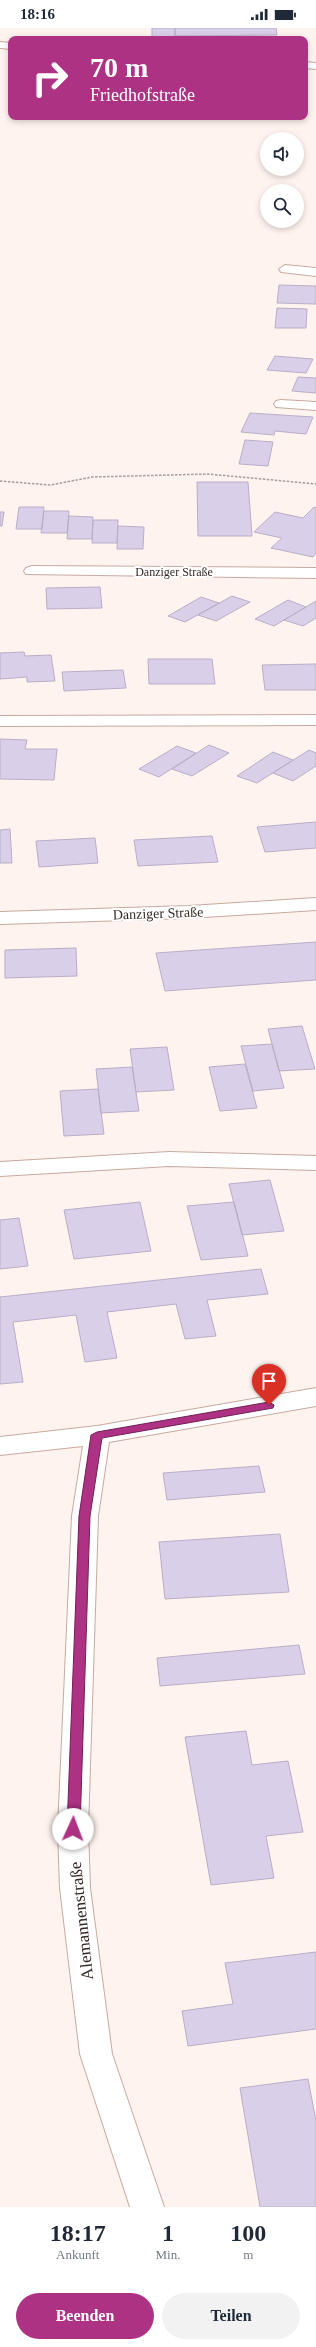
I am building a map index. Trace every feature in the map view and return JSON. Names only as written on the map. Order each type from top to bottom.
[{"type":"street","points":[[285,269],[316,272]]},
{"type":"street","points":[[281,404],[316,406]]},
{"type":"street","name":"Danziger Straße","points":[[32,571],[316,573]]},
{"type":"street","points":[[0,721],[316,720]]},
{"type":"street","name":"Danziger Straße","points":[[0,918],[189,912],[316,904]]},
{"type":"street","points":[[0,1169],[169,1159],[316,1163]]},
{"type":"street","points":[[0,1446],[97,1435],[316,1397]]},
{"type":"street","name":"Alemannenstraße","points":[[97,1435],[85,1516],[73,1829],[75,1888],[96,2054],[147,2207]]},
{"type":"path","points":[[0,481],[50,485],[92,477],[148,474],[193,474],[316,484]]},
{"type":"building","points":[[152,28],[175,28],[175,36],[152,36]]},
{"type":"building","points":[[175,28],[276,28],[277,35],[175,36]]},
{"type":"building","points":[[279,285],[316,286],[316,304],[277,303]]},
{"type":"building","points":[[277,308],[307,309],[306,328],[275,328]]},
{"type":"building","points":[[275,356],[313,359],[306,373],[267,370]]},
{"type":"building","points":[[298,377],[316,378],[316,393],[292,391]]},
{"type":"building","points":[[250,413],[313,417],[306,434],[275,431],[274,435],[241,432]]},
{"type":"building","points":[[245,440],[273,442],[268,466],[239,464]]},
{"type":"building","points":[[197,482],[248,482],[252,536],[198,536]]},
{"type":"building","points":[[19,507],[44,507],[42,529],[16,529]]},
{"type":"building","points":[[314,507],[316,508],[316,553],[313,557],[271,548],[282,538],[254,532],[275,512],[303,518]]},
{"type":"building","points":[[44,511],[69,511],[67,533],[41,533]]},
{"type":"building","points":[[0,512],[4,512],[2,526],[0,526]]},
{"type":"building","points":[[69,516],[93,517],[92,539],[67,539]]},
{"type":"building","points":[[93,520],[118,520],[117,543],[92,543]]},
{"type":"building","points":[[118,526],[144,527],[143,549],[117,549]]},
{"type":"building","points":[[100,587],[102,608],[47,609],[46,588]]},
{"type":"building","points":[[232,596],[250,602],[216,621],[198,615]]},
{"type":"building","points":[[201,597],[219,603],[185,622],[168,616]]},
{"type":"building","points":[[288,600],[306,607],[274,626],[255,619]]},
{"type":"building","points":[[316,601],[316,618],[303,626],[284,620]]},
{"type":"building","points":[[24,652],[25,656],[51,655],[55,681],[27,682],[27,677],[0,679],[0,653]]},
{"type":"building","points":[[148,659],[212,659],[215,684],[149,684]]},
{"type":"building","points":[[316,664],[316,690],[265,690],[262,665]]},
{"type":"building","points":[[123,670],[126,688],[64,691],[62,672]]},
{"type":"building","points":[[0,739],[27,740],[25,749],[57,749],[54,780],[0,779]]},
{"type":"building","points":[[209,745],[229,753],[192,776],[172,769]]},
{"type":"building","points":[[177,746],[196,753],[159,777],[139,769]]},
{"type":"building","points":[[309,750],[316,753],[316,766],[293,781],[273,773]]},
{"type":"building","points":[[273,752],[293,760],[257,783],[237,776]]},
{"type":"building","points":[[316,822],[316,848],[265,852],[257,827]]},
{"type":"building","points":[[10,829],[12,863],[0,863],[0,830]]},
{"type":"building","points":[[212,836],[218,862],[138,866],[134,840]]},
{"type":"building","points":[[95,838],[98,863],[39,867],[36,841]]},
{"type":"building","points":[[316,942],[316,980],[165,991],[156,953]]},
{"type":"building","points":[[76,948],[77,976],[5,978],[5,950]]},
{"type":"building","points":[[302,1026],[315,1069],[279,1071],[268,1029]]},
{"type":"building","points":[[272,1044],[284,1088],[253,1091],[241,1046]]},
{"type":"building","points":[[167,1047],[174,1090],[136,1092],[130,1049]]},
{"type":"building","points":[[245,1064],[257,1108],[220,1111],[209,1067]]},
{"type":"building","points":[[132,1067],[139,1111],[101,1113],[96,1069]]},
{"type":"building","points":[[98,1089],[104,1134],[64,1136],[60,1091]]},
{"type":"building","points":[[270,1180],[284,1231],[242,1235],[229,1184]]},
{"type":"building","points":[[140,1202],[151,1251],[74,1259],[64,1210]]},
{"type":"building","points":[[234,1202],[248,1256],[201,1260],[187,1206]]},
{"type":"building","points":[[19,1218],[28,1266],[0,1269],[0,1220]]},
{"type":"building","points":[[261,1269],[268,1294],[207,1300],[216,1336],[185,1339],[176,1304],[107,1312],[117,1358],[85,1362],[76,1315],[13,1322],[23,1382],[0,1384],[0,1297]]},
{"type":"building","points":[[259,1466],[265,1492],[167,1500],[163,1473]]},
{"type":"building","points":[[280,1534],[289,1592],[165,1599],[159,1542]]},
{"type":"building","points":[[299,1645],[305,1674],[160,1686],[157,1658]]},
{"type":"building","points":[[246,1731],[252,1765],[288,1761],[303,1832],[266,1836],[274,1878],[211,1885],[185,1737]]},
{"type":"building","points":[[316,1952],[316,2029],[188,2046],[182,2011],[233,2004],[225,1963]]},
{"type":"building","points":[[308,2079],[316,2121],[316,2207],[260,2207],[240,2088]]},
{"type":"route","points":[[73,1829],[85,1516],[97,1435],[269,1405]]}]
